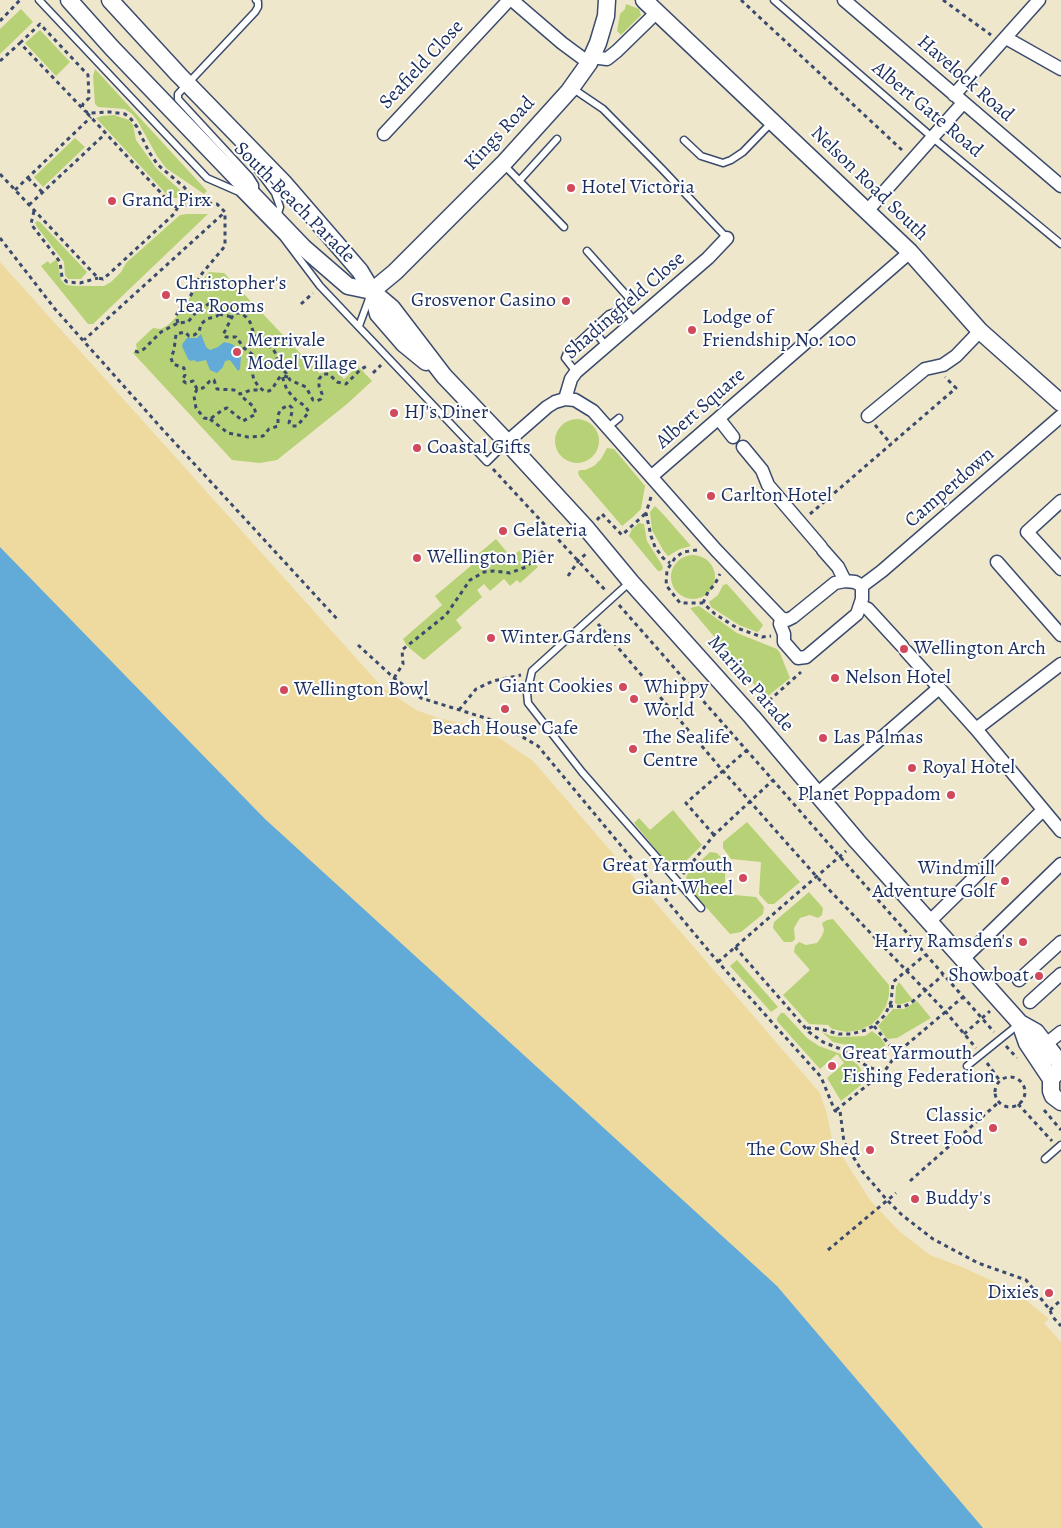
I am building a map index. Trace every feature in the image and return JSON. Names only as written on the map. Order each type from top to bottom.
[{"type":"street","name":"South Beach Parade","points":[[69,0],[112,48],[304,248],[348,286],[372,291]]},
{"type":"street","name":"South Beach Parade","points":[[110,0],[283,182],[360,271],[372,291]]},
{"type":"street","name":"Seafield Close","points":[[384,134],[510,0],[562,43],[591,60]]},
{"type":"street","name":"Kings Road","points":[[372,291],[395,272],[503,164],[572,88],[591,60],[598,43],[606,16],[607,0]]},
{"type":"street","name":"Nelson Road South","points":[[644,0],[868,210],[910,252],[980,331],[1061,403]]},
{"type":"street","name":"Havelock Road","points":[[844,0],[1061,186]]},
{"type":"street","points":[[868,210],[933,138],[959,99],[1004,40],[1039,0]]},
{"type":"street","points":[[591,60],[607,59],[657,12]]},
{"type":"street","points":[[1004,40],[1061,70]]},
{"type":"street","name":"Shadingfield Close","points":[[564,399],[571,379],[576,372],[708,258],[727,238]]},
{"type":"street","name":"Albert Square","points":[[655,479],[719,419],[910,252]]},
{"type":"street","name":"Marine Parade","points":[[372,291],[392,308],[444,376],[587,529],[631,582],[752,717],[857,841],[963,960],[1020,1023],[1036,1032],[1061,1064]]},
{"type":"street","points":[[868,416],[925,369],[935,368],[956,356],[980,331]]},
{"type":"street","points":[[507,442],[555,402],[564,399],[575,400],[594,411],[716,550],[781,618],[787,620],[793,618],[835,583],[844,581],[854,582],[862,586],[862,599],[857,614],[806,657],[798,658],[784,642],[784,634],[780,624],[781,618]]},
{"type":"street","name":"Camperdown","points":[[862,586],[882,571],[1061,416]]},
{"type":"street","points":[[719,419],[734,437]]},
{"type":"street","points":[[743,447],[762,470],[768,485],[838,567],[844,581]]},
{"type":"street","points":[[1061,501],[1027,532],[1061,569]]},
{"type":"street","points":[[998,562],[1061,635]]},
{"type":"street","points":[[860,605],[868,609],[976,729],[1061,831]]},
{"type":"street","points":[[976,729],[1061,664]]},
{"type":"street","points":[[817,794],[939,688]]},
{"type":"street","points":[[930,921],[1043,810]]},
{"type":"street","points":[[963,960],[1061,864]]},
{"type":"street","points":[[1019,980],[1061,942]]},
{"type":"street","points":[[1030,1002],[1061,974]]},
{"type":"street","name":"Marine Parade","points":[[1020,1023],[1027,1043],[1056,1075],[1051,1091],[1053,1096],[1061,1102]]},
{"type":"street","points":[[1046,1044],[1061,1032]]},
{"type":"lane","points":[[39,0],[207,178],[239,192],[282,237],[320,286],[487,462],[507,442]]},
{"type":"lane","points":[[256,0],[258,6],[255,12],[187,83],[178,94],[178,99],[250,177],[255,185],[256,197]]},
{"type":"lane","name":"Albert Gate Road","points":[[774,0],[933,138],[1061,244]]},
{"type":"lane","points":[[572,88],[585,95],[602,109],[727,238]]},
{"type":"lane","points":[[684,140],[701,156],[723,163],[743,152],[773,121]]},
{"type":"lane","points":[[241,138],[254,165],[276,193],[280,207],[277,219],[282,237]]},
{"type":"lane","points":[[519,181],[557,140]]},
{"type":"lane","points":[[503,164],[564,227]]},
{"type":"lane","points":[[587,251],[628,298],[625,309]]},
{"type":"lane","points":[[359,326],[372,291]]},
{"type":"lane","points":[[625,309],[634,320]]},
{"type":"lane","points":[[576,372],[565,358],[567,353],[609,314],[625,309]]},
{"type":"lane","points":[[593,329],[606,346]]},
{"type":"lane","points":[[608,427],[619,418]]},
{"type":"lane","points":[[631,582],[532,671],[527,692],[528,703],[582,772],[701,908]]},
{"type":"lane","points":[[967,1066],[1020,1023]]},
{"type":"lane","points":[[1045,1159],[1060,1146]]},
{"type":"path","points":[[0,21],[20,0]]},
{"type":"path","points":[[741,0],[913,161]]},
{"type":"path","points":[[943,0],[1004,40]]},
{"type":"path","points":[[0,61],[40,24],[88,75],[89,98],[83,104],[84,109],[173,206],[178,207],[197,202],[217,204],[225,212],[225,246],[200,276],[191,295],[180,307],[176,316],[178,323]]},
{"type":"path","points":[[20,43],[89,113],[110,112],[125,114],[137,127],[149,152],[158,165],[184,187],[197,202]]},
{"type":"path","points":[[15,190],[90,117]]},
{"type":"path","points":[[29,205],[105,134]]},
{"type":"path","points":[[0,174],[98,278]]},
{"type":"path","points":[[28,178],[43,193]]},
{"type":"path","points":[[34,211],[31,224],[60,262],[62,278],[67,282],[80,283],[98,278],[103,279],[110,274],[174,214],[178,207]]},
{"type":"path","points":[[84,340],[225,212]]},
{"type":"path","points":[[0,238],[55,308],[164,431],[338,620]]},
{"type":"path","points":[[136,351],[138,352],[144,348],[161,332],[178,323],[188,322],[197,311],[212,302],[216,302],[219,306],[219,314]]},
{"type":"path","points":[[262,390],[254,380],[252,372],[253,355],[244,348],[236,336],[226,337],[223,335],[236,313],[241,313],[246,317],[254,334],[273,349],[280,366],[288,377],[296,384],[306,387],[313,400],[321,398],[319,379],[323,374],[329,374],[337,382],[346,384],[361,369],[367,366]]},
{"type":"path","points":[[232,317],[219,314],[201,324],[198,332],[194,335],[189,336],[186,332],[176,334],[171,358],[172,364],[184,368],[185,375],[182,380],[186,383],[193,381],[197,389],[194,396],[196,408],[204,418],[210,419],[228,433],[234,435],[248,437],[263,436],[269,429],[278,426],[278,415],[282,409],[289,405],[292,412],[289,423],[292,426],[297,426],[309,412],[287,390],[282,376]]},
{"type":"path","points":[[800,523],[956,388],[935,368]]},
{"type":"path","points":[[282,376],[288,377]]},
{"type":"path","points":[[240,394],[258,389],[268,391],[272,389],[282,376]]},
{"type":"path","points":[[197,389],[203,388],[210,381],[214,380],[217,389],[234,390],[240,394],[254,407],[256,414],[243,420],[227,408],[210,419]]},
{"type":"path","points":[[868,416],[891,444]]},
{"type":"path","points":[[487,462],[613,598],[1022,1064]]},
{"type":"path","points":[[655,479],[646,513],[655,546],[663,558],[670,563]]},
{"type":"path","points":[[394,678],[403,664],[402,650],[446,615],[470,580],[484,572],[510,573],[526,567],[544,550]]},
{"type":"path","points":[[716,550],[683,552],[670,563],[666,570],[666,585],[680,603],[703,603],[715,614],[737,628],[754,635],[762,637],[784,634]]},
{"type":"path","points":[[703,603],[727,561]]},
{"type":"path","points":[[592,617],[723,771],[816,876],[945,1012],[981,1054],[1000,1081]]},
{"type":"path","points":[[358,645],[394,678],[421,698],[495,721],[538,746],[576,789],[658,892],[821,1077],[835,1111]]},
{"type":"path","points":[[752,717],[807,667],[806,657]]},
{"type":"path","points":[[458,710],[476,689],[532,671]]},
{"type":"path","points":[[714,835],[686,803],[747,750]]},
{"type":"path","points":[[658,892],[677,880],[714,835],[773,780]]},
{"type":"path","points":[[718,962],[857,841]]},
{"type":"path","points":[[735,947],[806,1028],[823,1042],[843,1050],[868,1067],[884,1072]]},
{"type":"path","points":[[806,1028],[820,1029],[839,1034],[851,1034],[874,1026],[885,1015],[891,1002],[893,982],[925,954]]},
{"type":"path","points":[[889,1006],[904,1007],[911,1003],[943,975]]},
{"type":"path","points":[[835,1111],[884,1072],[897,1054],[963,997]]},
{"type":"path","points":[[874,1026],[897,1054]]},
{"type":"path","points":[[1009,1077],[1022,1082],[1025,1093],[1023,1099],[1018,1104],[1010,1106],[999,1102],[995,1090],[1000,1081],[1009,1077]]},
{"type":"path","points":[[910,1181],[999,1102]]},
{"type":"path","points":[[1018,1104],[1060,1146]]},
{"type":"path","points":[[1042,1108],[1050,1120],[1061,1130]]},
{"type":"path","points":[[835,1111],[840,1111],[844,1142],[862,1171],[902,1215],[933,1239],[978,1263],[1026,1280],[1061,1326]]},
{"type":"path","points":[[828,1250],[896,1194]]},
{"type":"path","points":[[1050,1310],[1061,1300]]},
{"type":"green space","points":[[626,4],[639,9],[641,15],[621,35],[617,31],[620,14],[625,9]]},
{"type":"green space","points":[[21,9],[33,22],[0,54],[0,29]]},
{"type":"green space","points":[[40,30],[70,62],[56,76],[25,43]]},
{"type":"green space","points":[[95,69],[207,191],[204,194],[166,168],[132,114],[125,109],[98,107],[95,104],[93,76]]},
{"type":"green space","points":[[114,115],[129,120],[133,125],[136,140],[156,168],[180,190],[177,198],[170,198],[96,118]]},
{"type":"green space","points":[[75,138],[85,147],[43,187],[34,177]]},
{"type":"green space","points":[[208,214],[93,324],[88,324],[41,266],[48,261],[50,264],[57,259],[61,280],[66,285],[104,286],[111,282],[121,272],[126,263],[180,215]]},
{"type":"green space","points":[[37,221],[87,272],[81,279],[68,279],[65,275],[64,262],[37,227],[35,223]]},
{"type":"green space","points":[[209,272],[224,273],[319,373],[329,372],[333,368],[344,379],[358,366],[372,381],[347,404],[277,460],[260,463],[232,460],[133,353],[137,349],[136,344],[153,328],[161,329],[180,313]]},
{"type":"green space","points":[[573,419],[581,419],[593,425],[599,441],[593,457],[581,463],[573,463],[561,457],[555,445],[555,437],[561,425]]},
{"type":"green space","points":[[607,448],[614,449],[645,486],[641,509],[622,526],[579,476],[578,472],[594,466],[601,459]]},
{"type":"green space","points":[[655,506],[691,546],[680,549],[668,556],[652,530],[650,512]]},
{"type":"green space","points":[[639,523],[644,524],[647,541],[662,565],[661,571],[658,571],[629,536],[632,529]]},
{"type":"green space","points":[[496,539],[511,557],[523,548],[538,567],[520,583],[517,580],[510,586],[504,579],[490,591],[484,584],[477,590],[482,597],[456,620],[462,628],[424,660],[407,646],[403,639],[442,605],[435,596],[479,559],[477,555]]},
{"type":"green space","points":[[693,555],[705,559],[711,565],[715,577],[711,589],[705,595],[693,599],[681,595],[675,589],[671,577],[675,565],[681,559]]},
{"type":"green space","points":[[727,584],[763,625],[759,631],[757,632],[739,625],[711,607],[709,602],[718,595],[723,585]]},
{"type":"green space","points":[[699,606],[737,633],[777,649],[790,678],[768,696],[764,696],[690,608]]},
{"type":"green space","points":[[673,810],[702,845],[682,865],[676,866],[668,864],[634,823],[639,818],[650,830]]},
{"type":"green space","points":[[747,822],[800,882],[774,904],[768,904],[759,894],[761,862],[731,859],[723,848],[723,842]]},
{"type":"green space","points":[[710,852],[717,853],[726,863],[724,894],[756,897],[764,907],[763,914],[741,932],[730,934],[688,887],[686,882],[689,872]]},
{"type":"green space","points":[[809,892],[823,908],[822,915],[818,918],[810,915],[800,918],[794,928],[795,939],[792,942],[784,942],[773,928],[774,922]]},
{"type":"green space","points":[[833,919],[889,985],[886,1006],[879,1017],[872,1024],[860,1030],[847,1032],[832,1029],[828,1025],[809,1024],[783,995],[810,970],[794,952],[795,946],[799,942],[806,945],[817,943],[824,930],[822,923]]},
{"type":"green space","points":[[737,960],[778,1007],[771,1012],[730,966]]},
{"type":"green space","points":[[899,982],[913,1000],[899,1005],[895,1003],[896,987]]},
{"type":"green space","points":[[917,1001],[931,1018],[897,1038],[887,1039],[878,1026],[893,1009],[904,1009]]},
{"type":"green space","points":[[781,1013],[784,1013],[807,1038],[819,1046],[846,1056],[858,1065],[863,1073],[861,1085],[841,1101],[827,1078],[844,1063],[837,1054],[820,1069],[777,1021]]},
{"type":"green space","points":[[872,1031],[885,1044],[884,1049],[876,1058],[868,1060],[847,1045],[833,1042],[822,1032],[831,1036],[841,1037],[865,1036]]},
{"type":"sand","points":[[0,262],[383,688],[416,710],[438,718],[474,726],[496,736],[533,761],[820,1093],[827,1114],[832,1140],[870,1200],[899,1231],[930,1255],[962,1267],[1016,1292],[1049,1319],[1044,1323],[1061,1342],[1061,1528],[702,1528],[0,698]]},
{"type":"water","points":[[201,334],[206,347],[210,350],[224,342],[232,344],[239,349],[241,355],[240,369],[238,371],[230,360],[225,361],[223,367],[217,373],[210,370],[206,360],[197,362],[188,359],[182,346],[183,343],[188,337],[197,338]]},
{"type":"water","points":[[0,547],[265,819],[777,1286],[983,1528],[0,1528]]},
{"type":"place","name":"Hotel Victoria","points":[[571,188]]},
{"type":"place","name":"Grand Pirx","points":[[112,201]]},
{"type":"place","name":"Christopher's Tea Rooms","points":[[166,295]]},
{"type":"place","name":"Grosvenor Casino","points":[[566,301]]},
{"type":"place","name":"Lodge of Friendship No. 100","points":[[692,330]]},
{"type":"place","name":"Merrivale Model Village","points":[[237,352]]},
{"type":"place","name":"HJ's Diner","points":[[394,413]]},
{"type":"place","name":"Coastal Gifts","points":[[417,448]]},
{"type":"place","name":"Carlton Hotel","points":[[711,496]]},
{"type":"place","name":"Gelateria","points":[[503,531]]},
{"type":"place","name":"Wellington Pier","points":[[417,558]]},
{"type":"place","name":"Winter Gardens","points":[[491,638]]},
{"type":"place","name":"Wellington Arch","points":[[904,649]]},
{"type":"place","name":"Nelson Hotel","points":[[835,678]]},
{"type":"place","name":"Giant Cookies","points":[[623,687]]},
{"type":"place","name":"Wellington Bowl","points":[[284,690]]},
{"type":"place","name":"Whippy World","points":[[634,699]]},
{"type":"place","name":"Beach House Cafe","points":[[505,709]]},
{"type":"place","name":"Las Palmas","points":[[823,738]]},
{"type":"place","name":"The Sealife Centre","points":[[633,749]]},
{"type":"place","name":"Royal Hotel","points":[[912,768]]},
{"type":"place","name":"Planet Poppadom","points":[[951,795]]},
{"type":"place","name":"Great Yarmouth Giant Wheel","points":[[743,878]]},
{"type":"place","name":"Windmill Adventure Golf","points":[[1005,881]]},
{"type":"place","name":"Harry Ramsden's","points":[[1023,942]]},
{"type":"place","name":"Showboat","points":[[1039,976]]},
{"type":"place","name":"Great Yarmouth Fishing Federation","points":[[832,1066]]},
{"type":"place","name":"Classic Street Food","points":[[993,1128]]},
{"type":"place","name":"The Cow Shed","points":[[870,1150]]},
{"type":"place","name":"Buddy's","points":[[915,1199]]},
{"type":"place","name":"Dixies","points":[[1049,1293]]}]
